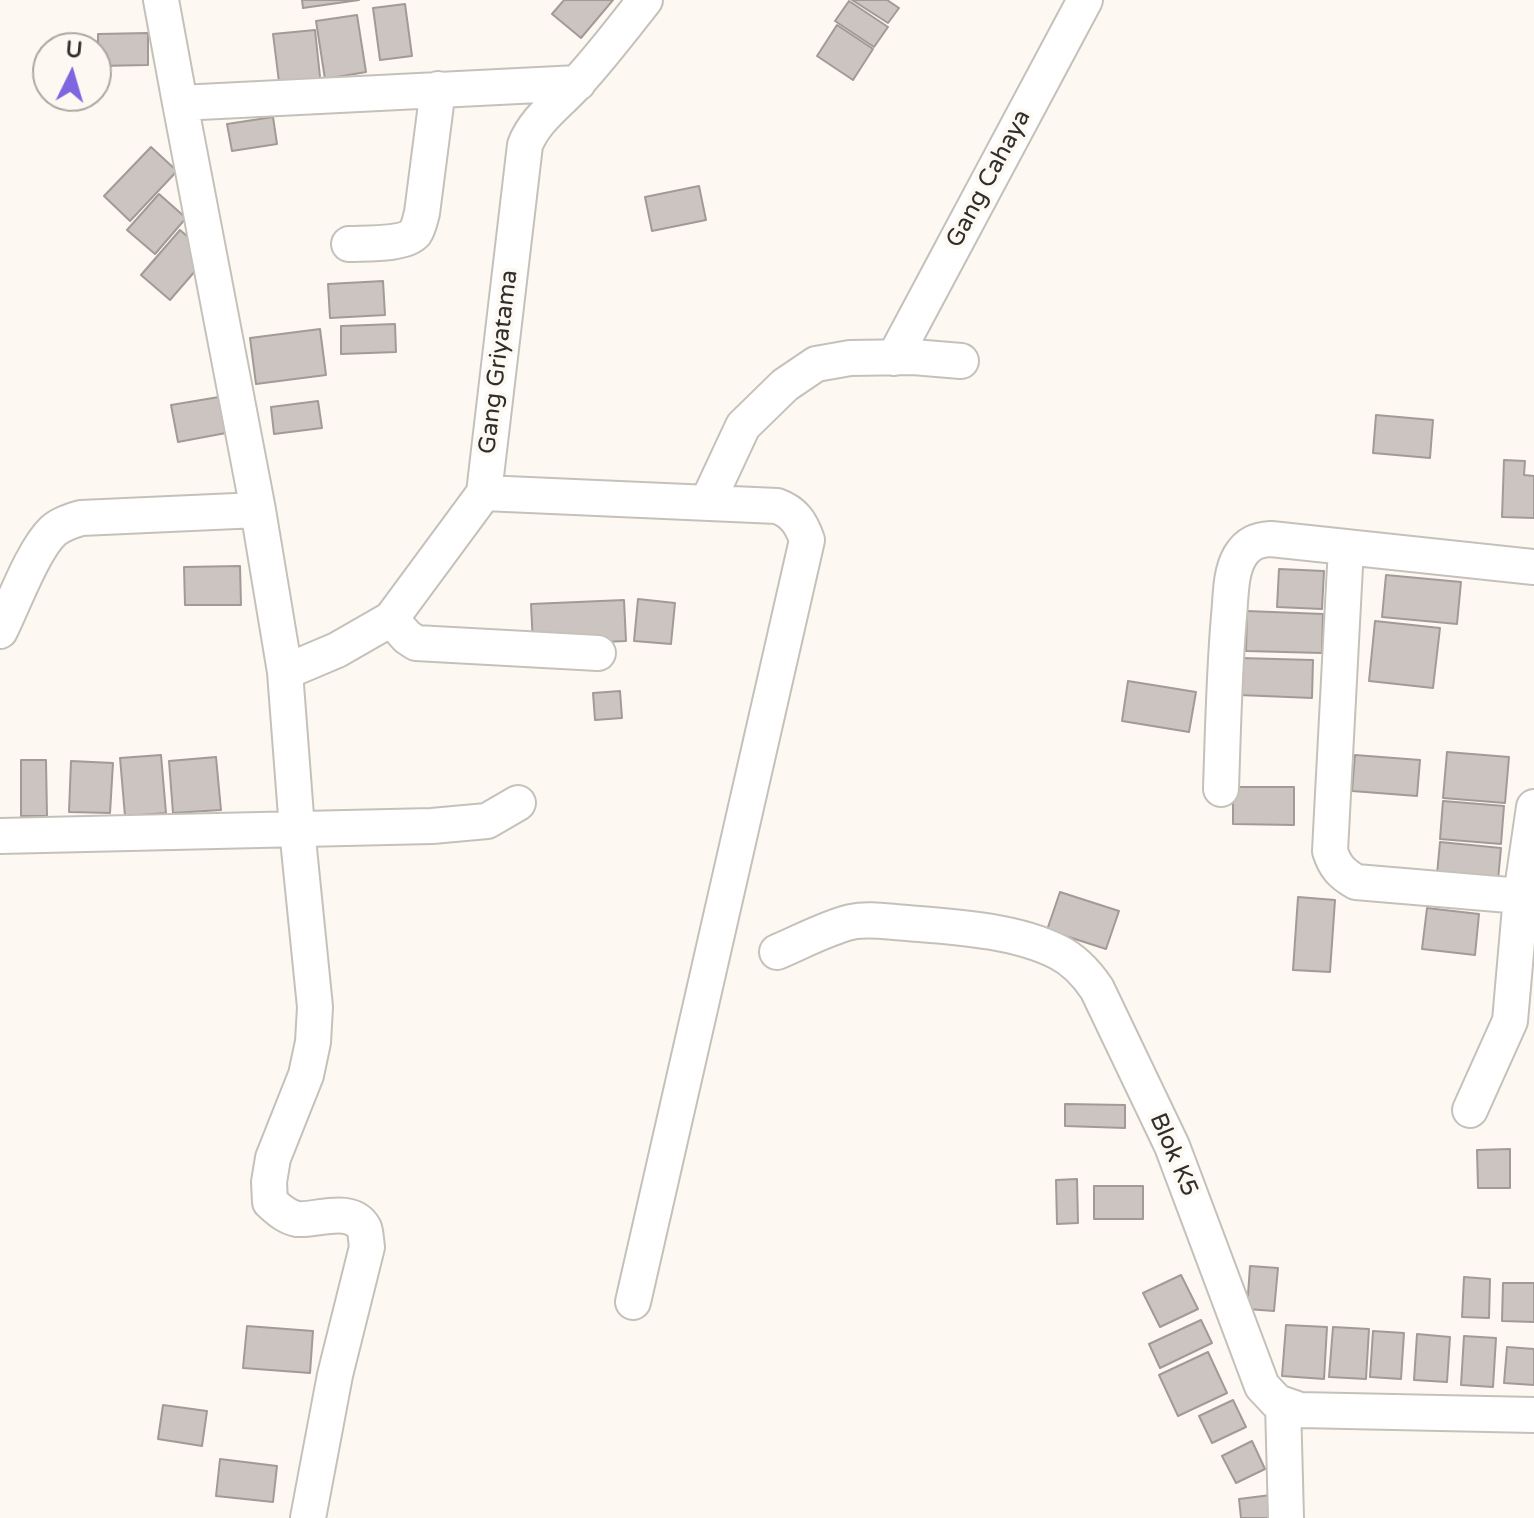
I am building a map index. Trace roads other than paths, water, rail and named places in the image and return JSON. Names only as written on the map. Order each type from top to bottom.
[{"type":"street","points":[[161,0],[258,510],[285,672],[315,1007],[313,1042],[306,1075],[273,1158],[270,1202],[282,1213],[296,1219],[343,1214],[364,1228],[367,1247],[335,1375],[308,1518]]},
{"type":"street","name":"Gang Griyatama","points":[[285,672],[337,650],[391,619],[484,493],[525,145],[538,123],[578,83],[645,0]]},
{"type":"street","name":"Gang Cahaya","points":[[894,358],[1085,0]]},
{"type":"street","points":[[180,103],[578,83]]},
{"type":"street","points":[[349,244],[406,239],[414,234],[422,213],[438,89]]},
{"type":"street","points":[[707,503],[743,426],[785,385],[816,364],[850,358],[961,361]]},
{"type":"street","points":[[484,493],[777,506],[797,518],[807,540],[633,1302]]},
{"type":"street","points":[[0,631],[42,543],[55,529],[69,522],[81,518],[258,510]]},
{"type":"street","points":[[1221,789],[1226,647],[1233,574],[1249,545],[1257,540],[1271,539],[1534,567]]},
{"type":"street","points":[[1346,547],[1330,851],[1334,865],[1356,882],[1521,896]]},
{"type":"street","points":[[391,619],[416,643],[598,653]]},
{"type":"street","points":[[0,836],[432,826],[487,821],[518,803]]},
{"type":"street","points":[[1470,1110],[1510,1021],[1521,896],[1534,807]]},
{"type":"street","name":"Blok K5","points":[[777,952],[853,921],[874,920],[938,925],[1035,942],[1062,953],[1086,973],[1097,989],[1172,1146],[1262,1386],[1283,1404]]},
{"type":"street","points":[[1286,1518],[1283,1404],[1300,1410],[1534,1415]]}]
